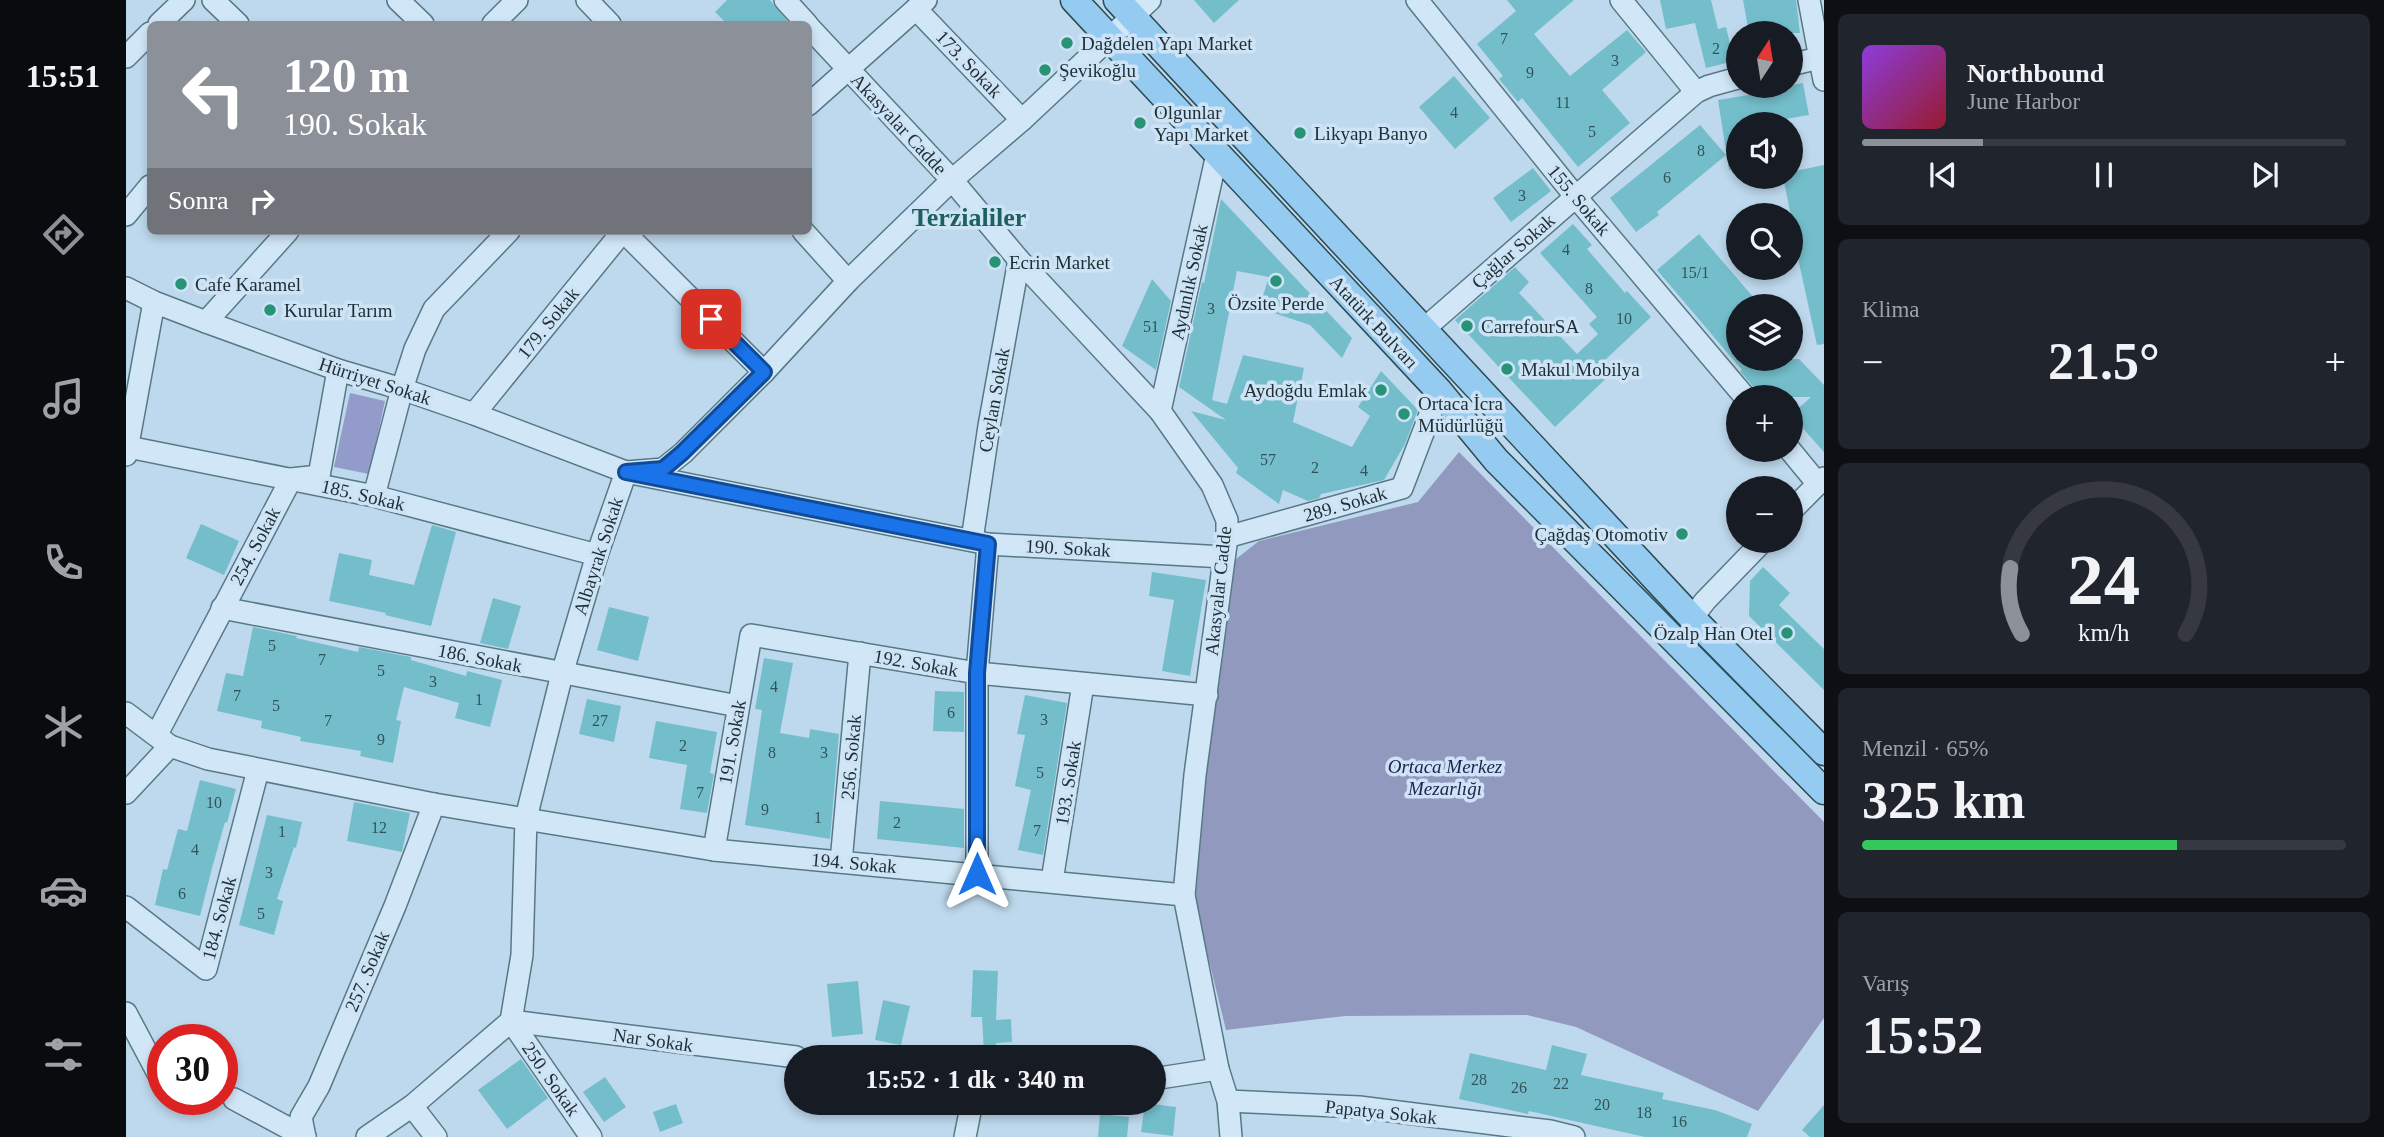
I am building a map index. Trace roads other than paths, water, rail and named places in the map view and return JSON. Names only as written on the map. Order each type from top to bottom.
[{"type":"main road","name":"Atatürk Bulvarı","points":[[1074,0],[1439,391],[1496,460],[1824,790]]},
{"type":"main road","name":"Atatürk Bulvarı","points":[[1133,5],[1424,329],[1692,618],[1824,752]]},
{"type":"street","points":[[162,21],[184,0]]},
{"type":"street","points":[[213,0],[235,21]]},
{"type":"street","points":[[398,0],[420,21]]},
{"type":"street","points":[[496,21],[517,0]]},
{"type":"street","points":[[587,0],[607,21]]},
{"type":"street","name":"Akasyalar Cadde","points":[[786,0],[804,21]]},
{"type":"street","name":"155. Sokak","points":[[1417,0],[1575,196],[1735,385]]},
{"type":"street","points":[[1621,0],[1696,92]]},
{"type":"street","points":[[1809,0],[1824,80]]},
{"type":"street","points":[[812,101],[921,5]]},
{"type":"street","name":"173. Sokak","points":[[921,5],[1023,120]]},
{"type":"street","name":"Albayrak Sokak","points":[[511,1021],[522,955],[526,818],[562,674],[597,555],[626,472],[663,469],[682,453],[764,372],[848,281],[952,180],[1023,120],[1109,40],[1133,5]]},
{"type":"street","name":"Akasyalar Cadde","points":[[812,30],[952,180],[1019,260],[1160,411],[1213,485],[1227,520],[1226,547],[1195,775],[1184,895],[1218,1069],[1228,1101],[1231,1137]]},
{"type":"street","points":[[126,57],[147,36]]},
{"type":"street","points":[[1803,62],[1819,58]]},
{"type":"street","name":"Çağlar Sokak","points":[[1424,329],[1696,92],[1726,82]]},
{"type":"street","name":"Aydınlık Sokak","points":[[1160,411],[1217,154]]},
{"type":"street","points":[[126,215],[147,190]]},
{"type":"street","points":[[206,322],[284,235]]},
{"type":"street","points":[[374,496],[402,388],[415,349],[434,309],[505,235]]},
{"type":"street","name":"179. Sokak","points":[[474,414],[620,235]]},
{"type":"street","points":[[627,235],[764,372]]},
{"type":"street","points":[[807,235],[848,281]]},
{"type":"street","name":"Ceylan Sokak","points":[[977,874],[980,542],[989,426],[1019,260]]},
{"type":"street","name":"Hürriyet Sokak","points":[[126,288],[206,322],[338,370],[402,388],[626,472]]},
{"type":"street","points":[[127,451],[155,302]]},
{"type":"street","points":[[291,479],[319,476],[338,370]]},
{"type":"street","name":"289. Sokak","points":[[1226,547],[1402,488],[1439,391]]},
{"type":"street","name":"185. Sokak","points":[[127,451],[374,496],[597,555]]},
{"type":"street","points":[[1802,462],[1821,481],[1803,499]]},
{"type":"street","name":"190. Sokak","points":[[626,472],[980,542],[1226,547]]},
{"type":"street","name":"254. Sokak","points":[[126,793],[163,740],[222,608],[291,479]]},
{"type":"street","points":[[1692,618],[1704,601],[1751,553]]},
{"type":"street","name":"186. Sokak","points":[[222,608],[738,706]]},
{"type":"street","name":"192. Sokak","points":[[751,635],[977,673],[1207,695]]},
{"type":"street","name":"191. Sokak","points":[[714,850],[751,635]]},
{"type":"street","name":"256. Sokak","points":[[841,862],[860,653]]},
{"type":"street","name":"193. Sokak","points":[[1052,881],[1083,684]]},
{"type":"street","name":"194. Sokak","points":[[126,713],[163,740],[208,759],[434,804],[714,850],[1184,895]]},
{"type":"street","name":"184. Sokak","points":[[126,906],[206,969],[258,770]]},
{"type":"street","name":"257. Sokak","points":[[305,1137],[301,1117],[319,1086],[434,804]]},
{"type":"street","points":[[126,1013],[147,1053]]},
{"type":"street","points":[[367,1137],[412,1106],[511,1021]]},
{"type":"street","name":"Nar Sokak","points":[[511,1021],[784,1055]]},
{"type":"street","name":"250. Sokak","points":[[511,1021],[591,1137]]},
{"type":"street","points":[[1166,1077],[1218,1069]]},
{"type":"street","points":[[238,1101],[305,1137]]},
{"type":"street","name":"Papatya Sokak","points":[[1228,1101],[1359,1107],[1550,1131],[1574,1137]]},
{"type":"street","points":[[412,1106],[436,1137]]},
{"type":"street","points":[[965,1137],[969,1115]]},
{"type":"place","name":"Dağdelen Yapı Market","points":[[1067,43]]},
{"type":"place","name":"Şevikoğlu","points":[[1045,70]]},
{"type":"place","name":"Olgunlar Yapı Market","points":[[1140,123]]},
{"type":"place","name":"Likyapı Banyo","points":[[1300,133]]},
{"type":"place","name":"Ecrin Market","points":[[995,262]]},
{"type":"place","name":"Özsite Perde","points":[[1276,281]]},
{"type":"place","name":"Cafe Karamel","points":[[181,284]]},
{"type":"place","name":"Kurular Tarım","points":[[270,310]]},
{"type":"place","name":"CarrefourSA","points":[[1467,326]]},
{"type":"place","name":"Makul Mobilya","points":[[1507,369]]},
{"type":"place","name":"Aydoğdu Emlak","points":[[1381,390]]},
{"type":"place","name":"Ortaca İcra Müdürlüğü","points":[[1404,414]]},
{"type":"place","name":"Çağdaş Otomotiv","points":[[1682,534]]},
{"type":"place","name":"Özalp Han Otel","points":[[1787,633]]},
{"type":"district","name":"Terzialiler","points":[[969,217]]},
{"type":"park label","name":"Ortaca Merkez Mezarlığı","points":[[1445,777]]}]
